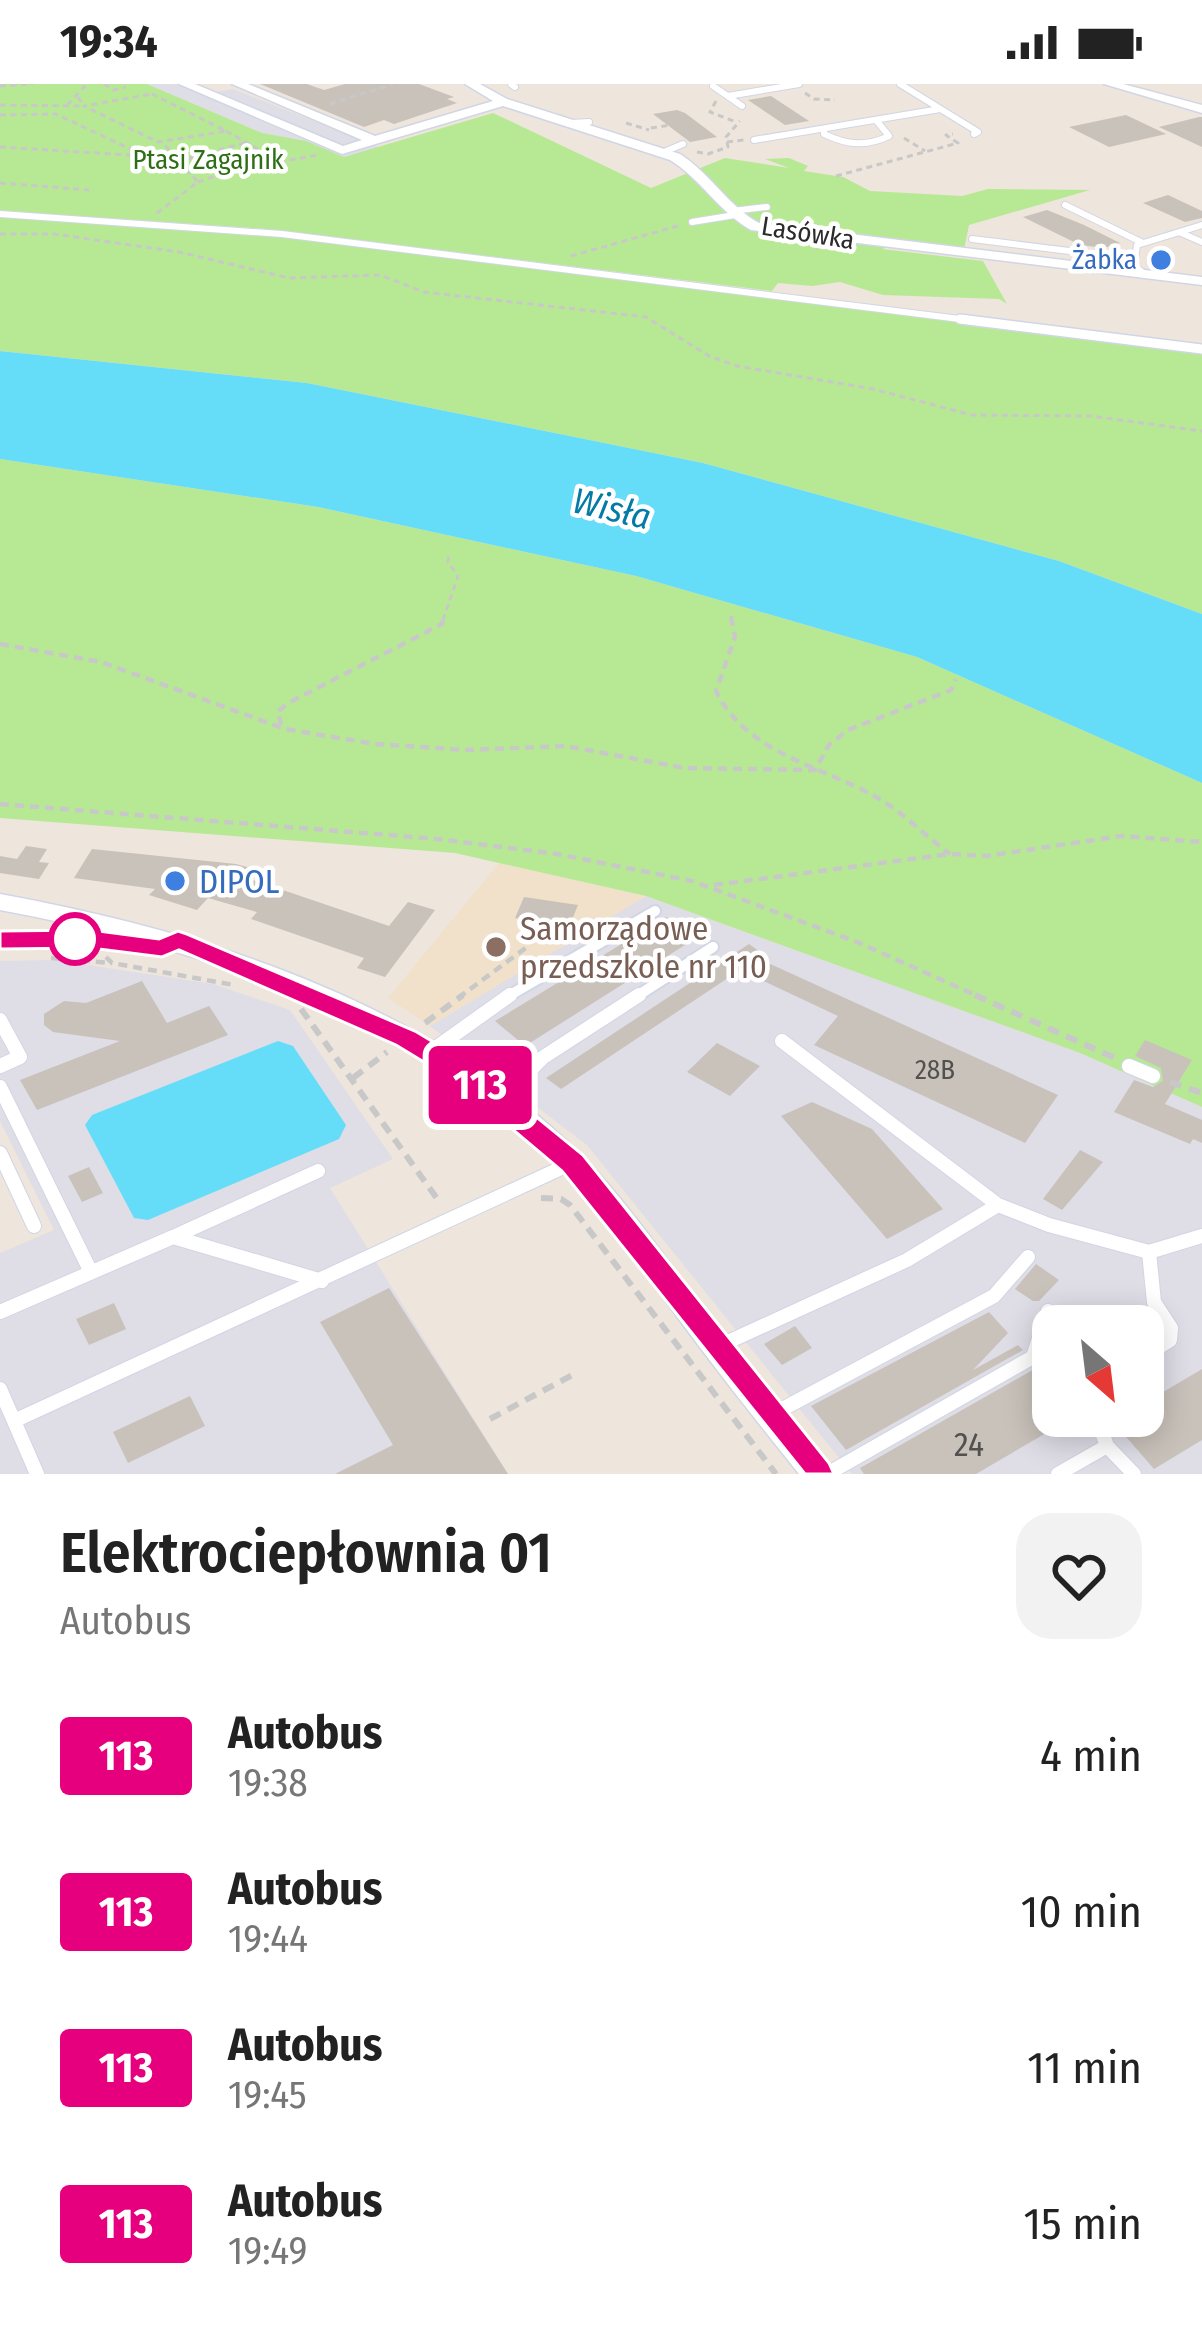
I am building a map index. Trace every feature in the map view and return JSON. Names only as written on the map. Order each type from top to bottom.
[{"type":"street","points":[[185,84],[342,150],[503,101]]},
{"type":"street","points":[[203,92],[238,84],[373,140]]},
{"type":"street","name":"Lasówka","points":[[471,84],[503,101],[664,152],[694,169],[734,213],[756,227],[1202,281]]},
{"type":"street","points":[[1110,84],[1202,110]]},
{"type":"street","points":[[0,902],[117,922],[178,940],[418,1045],[501,1100],[572,1163],[817,1474]]},
{"type":"lane","points":[[723,96],[799,84]]},
{"type":"lane","points":[[900,84],[978,132],[974,134]]},
{"type":"lane","points":[[712,86],[742,106]]},
{"type":"lane","points":[[754,140],[941,109]]},
{"type":"lane","points":[[824,129],[824,134],[843,144],[865,145],[889,136],[876,126],[876,120]]},
{"type":"lane","points":[[572,123],[590,122]]},
{"type":"lane","points":[[768,124],[785,135]]},
{"type":"lane","points":[[664,152],[683,144]]},
{"type":"lane","points":[[1065,206],[1147,242]]},
{"type":"lane","points":[[692,222],[767,207]]},
{"type":"lane","points":[[0,214],[282,234],[1202,349]]},
{"type":"lane","points":[[1106,220],[1147,242]]},
{"type":"lane","points":[[1147,275],[1134,266],[1137,245],[1202,225]]},
{"type":"lane","points":[[1179,232],[1202,242]]},
{"type":"lane","points":[[972,239],[1135,259]]},
{"type":"lane","points":[[418,1045],[655,911]]},
{"type":"lane","points":[[0,940],[91,939],[162,948],[178,940]]},
{"type":"lane","points":[[501,1100],[542,1058],[713,947]]},
{"type":"lane","points":[[0,1020],[20,1058],[0,1066]]},
{"type":"lane","points":[[782,1041],[998,1205],[1048,1225],[1150,1252],[1202,1236]]},
{"type":"lane","points":[[1129,1066],[1153,1076]]},
{"type":"lane","points":[[0,1087],[91,1272]]},
{"type":"lane","points":[[1,1159],[34,1226]]},
{"type":"lane","points":[[14,1421],[572,1163]]},
{"type":"lane","points":[[0,1312],[318,1172]]},
{"type":"lane","points":[[716,1348],[907,1260],[998,1205]]},
{"type":"lane","points":[[173,1237],[322,1281]]},
{"type":"lane","points":[[1150,1252],[1157,1305]]},
{"type":"lane","points":[[770,1415],[994,1296],[1028,1257]]},
{"type":"lane","points":[[1164,1316],[1172,1328],[1171,1340],[1164,1344]]},
{"type":"lane","points":[[827,1474],[1032,1358]]},
{"type":"lane","points":[[0,1389],[37,1474]]},
{"type":"lane","points":[[1104,1437],[1134,1474]]},
{"type":"lane","points":[[1058,1474],[1107,1446]]},
{"type":"path","points":[[0,86],[34,84]]},
{"type":"path","points":[[67,105],[87,84]]},
{"type":"path","points":[[104,84],[113,90],[125,86],[137,94]]},
{"type":"path","points":[[304,113],[393,84]]},
{"type":"path","points":[[0,105],[85,106],[137,94],[160,97],[280,162]]},
{"type":"path","points":[[688,156],[728,147],[726,137],[737,122],[710,112],[723,96]]},
{"type":"path","points":[[78,97],[85,106],[162,142],[198,182]]},
{"type":"path","points":[[836,176],[958,143],[946,135],[961,132],[929,112],[941,109]]},
{"type":"path","points":[[0,115],[56,114],[148,154],[0,146]]},
{"type":"path","points":[[649,130],[671,125]]},
{"type":"path","points":[[162,142],[226,131]]},
{"type":"path","points":[[915,134],[904,138],[925,151]]},
{"type":"path","points":[[181,166],[193,156],[245,143]]},
{"type":"path","points":[[154,217],[164,204],[198,182],[342,150]]},
{"type":"path","points":[[895,154],[902,158]]},
{"type":"path","points":[[879,159],[886,162]]},
{"type":"path","points":[[852,166],[859,170]]},
{"type":"path","points":[[0,183],[89,190]]},
{"type":"path","points":[[566,260],[692,222]]},
{"type":"path","points":[[0,234],[54,234],[179,252],[290,278],[380,275],[424,292],[646,317],[689,345],[737,366],[873,389],[972,415],[1090,416],[1202,430]]},
{"type":"path","points":[[285,729],[278,712],[291,699],[329,684],[406,637],[442,624],[458,576],[448,562],[449,554]]},
{"type":"path","points":[[731,616],[735,637],[716,691],[724,711],[754,736],[873,795],[950,854]]},
{"type":"path","points":[[0,644],[101,662],[285,729],[375,744],[466,750],[565,746],[686,768],[815,770]]},
{"type":"path","points":[[815,770],[827,743],[846,728],[903,712],[920,700],[951,690],[956,679]]},
{"type":"path","points":[[0,804],[438,839],[557,854],[709,886],[857,942],[1088,1043],[1129,1066]]},
{"type":"path","points":[[709,886],[1121,836],[1202,842]]},
{"type":"path","points":[[353,1078],[418,1045],[527,947],[539,926]]},
{"type":"path","points":[[91,939],[112,963]]},
{"type":"path","points":[[44,957],[112,963],[243,987]]},
{"type":"path","points":[[282,1002],[302,1009],[453,1221]]},
{"type":"path","points":[[1153,1076],[1202,1094]]},
{"type":"path","points":[[541,1198],[561,1199],[570,1205],[776,1474]]},
{"type":"path","points":[[490,1419],[578,1372]]},
{"type":"shaded area","points":[[147,84],[179,84],[204,94],[233,89],[379,147],[344,157],[306,142],[262,133]]},
{"type":"shaded area","name":"Samorządowe przedszkole nr 110","points":[[499,863],[646,896],[430,1026],[388,998]]},
{"type":"shaded area","points":[[646,896],[1080,1053],[1202,1107],[1202,1474],[852,1474],[587,1145],[430,1026]]},
{"type":"shaded area","points":[[55,960],[213,984],[290,1010],[393,1159],[330,1188],[508,1474],[0,1474],[0,1253],[54,1230],[0,1121],[0,961]]},
{"type":"green space","name":"Ptasi Zagajnik","points":[[0,84],[147,84],[262,133],[306,141],[344,157],[493,113],[651,188],[725,158],[789,168],[765,159],[789,158],[808,166],[804,171],[843,177],[870,191],[962,196],[988,189],[1090,190],[969,225],[964,250],[900,244],[882,249],[983,261],[1007,304],[999,299],[883,295],[840,282],[778,283],[772,291],[267,229],[0,211]]},
{"type":"green space","points":[[0,217],[280,237],[1202,352],[1202,614],[1059,561],[703,463],[307,383],[0,351]]},
{"type":"green space","points":[[0,459],[318,507],[636,576],[917,657],[1202,783],[1202,1107],[1080,1053],[646,896],[455,853],[0,818]]},
{"type":"water","name":"Wisła","points":[[0,351],[307,383],[703,463],[1059,561],[1202,614],[1202,783],[917,657],[636,576],[318,507],[0,459]]},
{"type":"water","points":[[278,1041],[293,1046],[346,1125],[339,1139],[148,1220],[134,1218],[85,1125],[92,1115]]},
{"type":"building","points":[[260,84],[307,84],[324,90],[345,84],[419,84],[454,97],[447,99],[457,103],[394,124],[384,120],[364,127]]},
{"type":"building","points":[[771,96],[809,121],[785,125],[748,100]]},
{"type":"building","points":[[677,110],[717,137],[690,142],[653,114]]},
{"type":"building","points":[[1126,115],[1166,134],[1109,147],[1069,127]]},
{"type":"building","points":[[1199,117],[1202,147],[1159,127]]},
{"type":"building","points":[[1168,195],[1202,211],[1202,218],[1185,222],[1143,203]]},
{"type":"building","points":[[1047,210],[1120,243],[1104,248],[1080,245],[1023,217]]},
{"type":"building","points":[[26,846],[47,849],[39,862],[49,863],[39,879],[0,873],[0,856],[17,859]]},
{"type":"building","points":[[92,849],[236,864],[258,870],[250,879],[389,926],[408,902],[435,910],[385,977],[357,968],[364,958],[251,919],[257,912],[208,898],[197,910],[149,895],[155,889],[74,878]]},
{"type":"building","points":[[524,897],[578,905],[569,927],[515,918]]},
{"type":"building","points":[[666,917],[696,938],[525,1046],[495,1021]]},
{"type":"building","points":[[749,944],[763,954],[757,958],[1058,1095],[1025,1143],[814,1045],[838,1016],[740,970],[561,1089],[546,1078]]},
{"type":"building","points":[[142,981],[167,1023],[209,1006],[228,1035],[37,1110],[20,1080],[120,1041],[53,1032],[44,1025],[44,1014],[64,1001],[86,1003]]},
{"type":"building","points":[[1145,1040],[1192,1060],[1165,1104],[1202,1120],[1202,1143],[1193,1139],[1190,1144],[1114,1112],[1134,1080],[1153,1087],[1163,1081],[1161,1068],[1135,1056]]},
{"type":"building","points":[[717,1043],[760,1066],[730,1096],[687,1072]]},
{"type":"building","points":[[812,1102],[872,1129],[943,1209],[887,1239],[781,1116]]},
{"type":"building","points":[[1080,1150],[1103,1162],[1062,1210],[1043,1199]]},
{"type":"building","points":[[89,1167],[103,1193],[82,1202],[68,1176]]},
{"type":"building","points":[[1036,1264],[1059,1280],[1039,1301],[1033,1301],[1015,1289]]},
{"type":"building","points":[[389,1288],[508,1474],[335,1474],[393,1445],[320,1322]]},
{"type":"building","points":[[114,1303],[126,1329],[89,1345],[76,1319]]},
{"type":"building","points":[[989,1312],[1008,1333],[973,1370],[1018,1345],[1023,1350],[846,1450],[811,1406]]},
{"type":"building","points":[[795,1326],[812,1348],[782,1365],[764,1344]]},
{"type":"building","points":[[1202,1369],[1202,1440],[1154,1469],[1126,1437],[1164,1437],[1164,1392]]},
{"type":"building","points":[[1032,1370],[1032,1437],[1039,1437],[976,1474],[864,1474],[860,1468]]},
{"type":"building","points":[[190,1396],[205,1426],[128,1463],[113,1432]]},
{"type":"bus line","name":"113","points":[[0,940],[91,939],[162,948],[178,940],[406,1038],[465,1074],[572,1163],[817,1474]]},
{"type":"place","name":"Żabka","points":[[1161,260]]},
{"type":"place","name":"DIPOL","points":[[175,881]]},
{"type":"place","name":"Samorządowe przedszkole nr 110","points":[[496,947]]}]
